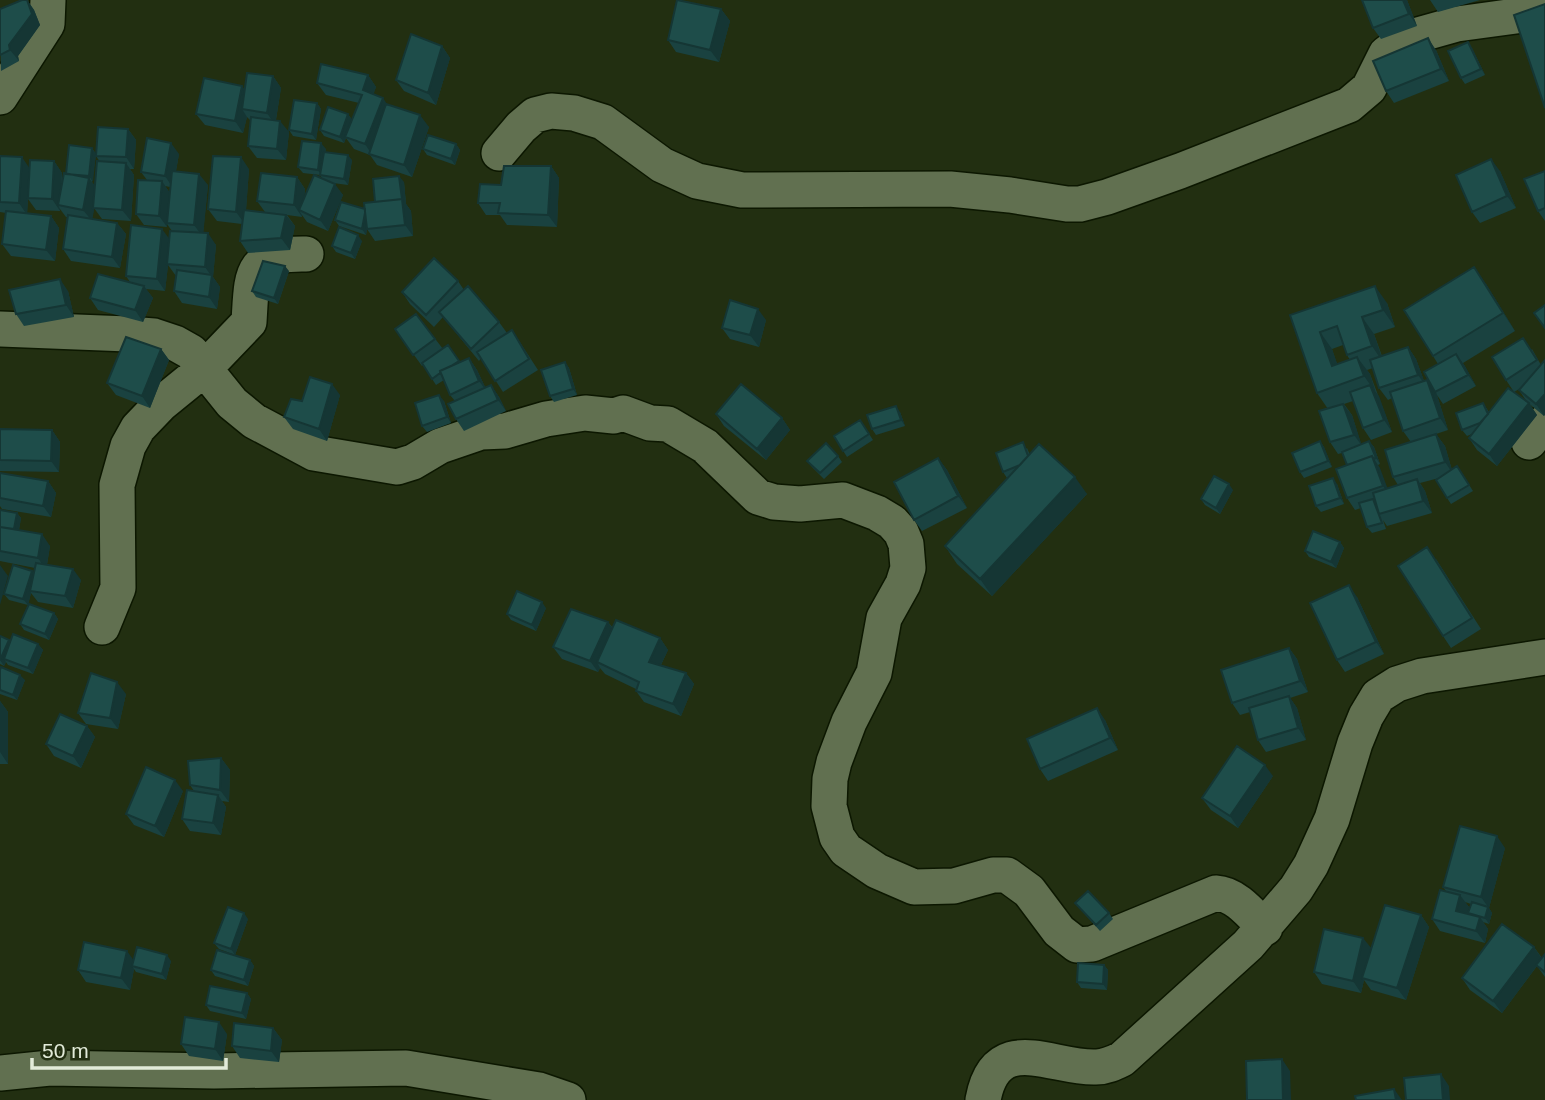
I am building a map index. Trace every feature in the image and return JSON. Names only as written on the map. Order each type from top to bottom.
[{"type":"street","points":[[0,97],[47,24],[48,1]]},
{"type":"street","points":[[499,153],[535,115],[551,111],[574,113],[603,122],[662,165],[698,181],[742,190],[950,188],[1080,204],[1180,172],[1349,105],[1369,88],[1386,54],[1407,38],[1457,24],[1545,12]]},
{"type":"street","points":[[102,627],[118,588],[117,485],[128,446],[138,428],[161,404],[204,369],[250,322],[251,282],[259,264],[273,257],[306,254]]},
{"type":"street","points":[[2,323],[154,337],[175,343],[191,352],[232,403],[254,421],[314,453],[397,467],[413,462],[440,446],[481,432],[505,431],[545,419],[586,413],[614,416],[623,413],[650,423],[668,424],[705,446],[758,497],[774,502],[800,504],[844,500],[877,513],[901,531],[906,544],[908,568],[904,584],[884,618],[874,673],[849,722],[830,779],[829,806],[837,837],[846,850],[877,871],[914,887],[954,886],[993,875],[1007,875],[1029,891],[1059,931],[1077,945],[1092,944],[1216,893],[1223,893],[1241,904],[1265,928]]},
{"type":"street","points":[[983,1100],[993,1075],[1003,1063],[1011,1059],[1024,1056],[1099,1067],[1122,1059],[1223,970],[1265,928],[1311,865],[1332,819],[1366,716],[1378,696],[1397,684],[1422,676],[1545,657]]},
{"type":"street","points":[[0,1073],[50,1068],[214,1071],[406,1068],[539,1090],[568,1100]]},
{"type":"building","points":[[27,0],[32,14],[9,45],[10,50],[0,55],[0,9]]},
{"type":"building","points":[[677,0],[721,9],[710,50],[668,40]]},
{"type":"building","points":[[1362,0],[1403,0],[1409,14],[1373,28]]},
{"type":"building","points":[[1545,4],[1545,108],[1514,15]]},
{"type":"building","points":[[411,34],[442,46],[428,93],[396,80]]},
{"type":"building","points":[[1428,38],[1441,69],[1386,91],[1373,61]]},
{"type":"building","points":[[1468,42],[1481,69],[1461,78],[1448,51]]},
{"type":"building","points":[[321,64],[368,75],[363,90],[383,98],[365,144],[345,137],[362,95],[317,83]]},
{"type":"building","points":[[247,73],[273,76],[267,113],[242,109]]},
{"type":"building","points":[[204,78],[242,86],[235,121],[196,114]]},
{"type":"building","points":[[294,100],[317,103],[312,134],[289,130]]},
{"type":"building","points":[[386,104],[420,115],[404,165],[369,154]]},
{"type":"building","points":[[328,107],[348,114],[340,137],[320,130]]},
{"type":"building","points":[[251,117],[280,121],[277,149],[248,146]]},
{"type":"building","points":[[98,127],[128,129],[126,157],[96,156]]},
{"type":"building","points":[[428,135],[456,144],[451,159],[423,149]]},
{"type":"building","points":[[147,138],[171,143],[165,176],[141,172]]},
{"type":"building","points":[[302,141],[321,143],[318,170],[298,167]]},
{"type":"building","points":[[69,145],[92,148],[89,176],[66,174]]},
{"type":"building","points":[[324,152],[348,155],[344,179],[320,175]]},
{"type":"building","points":[[0,156],[22,157],[19,203],[0,202]]},
{"type":"building","points":[[213,156],[241,157],[236,212],[208,209]]},
{"type":"building","points":[[1491,159],[1507,196],[1472,212],[1456,175]]},
{"type":"building","points":[[30,160],[54,161],[52,199],[28,198]]},
{"type":"building","points":[[97,161],[126,163],[122,210],[93,208]]},
{"type":"building","points":[[504,166],[551,166],[548,215],[498,213],[500,203],[478,203],[480,184],[501,185]]},
{"type":"building","points":[[172,171],[199,174],[194,225],[167,223]]},
{"type":"building","points":[[1545,171],[1545,208],[1538,211],[1524,179]]},
{"type":"building","points":[[64,173],[89,178],[83,210],[58,205]]},
{"type":"building","points":[[261,173],[297,177],[294,205],[257,201]]},
{"type":"building","points":[[314,175],[335,184],[320,220],[299,210]]},
{"type":"building","points":[[399,176],[402,199],[375,202],[373,179]]},
{"type":"building","points":[[138,180],[162,181],[159,216],[136,214]]},
{"type":"building","points":[[402,199],[405,225],[367,229],[364,203]]},
{"type":"building","points":[[341,202],[365,209],[362,229],[335,220]]},
{"type":"building","points":[[244,210],[286,215],[281,238],[240,241]]},
{"type":"building","points":[[6,211],[51,216],[46,250],[2,244]]},
{"type":"building","points":[[68,215],[117,223],[112,257],[63,249]]},
{"type":"building","points":[[131,225],[162,229],[157,279],[126,276]]},
{"type":"building","points":[[339,227],[358,235],[351,253],[332,246]]},
{"type":"building","points":[[170,231],[208,233],[205,267],[167,264]]},
{"type":"building","points":[[434,258],[458,281],[426,315],[402,292]]},
{"type":"building","points":[[263,261],[285,266],[274,298],[252,291]]},
{"type":"building","points":[[1474,267],[1503,313],[1433,356],[1404,310]]},
{"type":"building","points":[[177,270],[212,275],[209,297],[174,291]]},
{"type":"building","points":[[98,274],[144,286],[135,310],[90,298]]},
{"type":"building","points":[[60,279],[66,305],[16,314],[9,290]]},
{"type":"building","points":[[468,286],[499,322],[471,349],[439,312]]},
{"type":"building","points":[[1375,286],[1383,310],[1362,317],[1372,346],[1347,355],[1337,326],[1320,332],[1332,366],[1357,357],[1364,376],[1317,393],[1290,315]]},
{"type":"building","points":[[730,300],[758,309],[750,335],[722,328]]},
{"type":"building","points":[[1545,305],[1545,328],[1534,313]]},
{"type":"building","points":[[416,314],[435,339],[413,355],[395,329]]},
{"type":"building","points":[[512,330],[529,359],[495,381],[477,352]]},
{"type":"building","points":[[126,337],[161,349],[142,396],[107,383]]},
{"type":"building","points":[[1523,338],[1537,360],[1506,380],[1492,357]]},
{"type":"building","points":[[448,345],[459,361],[440,371],[432,379],[422,363]]},
{"type":"building","points":[[1408,347],[1418,375],[1379,388],[1370,360]]},
{"type":"building","points":[[1456,354],[1468,375],[1435,392],[1424,372]]},
{"type":"building","points":[[469,358],[479,381],[450,395],[440,371]]},
{"type":"building","points":[[1545,360],[1545,394],[1536,404],[1519,390]]},
{"type":"building","points":[[565,362],[573,389],[550,396],[541,370]]},
{"type":"building","points":[[310,377],[332,384],[319,429],[284,417],[291,399],[302,401]]},
{"type":"building","points":[[1427,380],[1440,418],[1403,431],[1390,392]]},
{"type":"building","points":[[741,384],[782,418],[757,449],[716,414]]},
{"type":"building","points":[[491,385],[498,400],[456,419],[448,404]]},
{"type":"building","points":[[1370,385],[1384,420],[1363,428],[1350,392]]},
{"type":"building","points":[[1508,388],[1529,403],[1489,454],[1469,438]]},
{"type":"building","points":[[439,395],[447,417],[422,426],[415,403]]},
{"type":"building","points":[[1483,403],[1488,414],[1480,423],[1462,430],[1456,413]]},
{"type":"building","points":[[1343,404],[1354,435],[1330,442],[1319,411]]},
{"type":"building","points":[[896,406],[901,420],[872,429],[867,415]]},
{"type":"building","points":[[860,420],[869,434],[843,451],[834,436]]},
{"type":"building","points":[[0,429],[52,430],[51,461],[0,460]]},
{"type":"building","points":[[1436,434],[1445,462],[1393,477],[1385,450]]},
{"type":"building","points":[[1320,441],[1328,461],[1300,472],[1292,453]]},
{"type":"building","points":[[1369,441],[1376,458],[1372,456],[1347,465],[1342,452]]},
{"type":"building","points":[[1023,442],[1028,456],[1020,465],[1003,472],[996,453]]},
{"type":"building","points":[[826,443],[838,456],[820,473],[807,461]]},
{"type":"building","points":[[1039,444],[1075,477],[980,579],[945,546]]},
{"type":"building","points":[[1372,456],[1383,486],[1347,498],[1336,469]]},
{"type":"building","points":[[938,458],[958,496],[914,520],[894,482]]},
{"type":"building","points":[[1457,466],[1469,485],[1447,498],[1436,480]]},
{"type":"building","points":[[0,473],[48,481],[43,506],[0,498]]},
{"type":"building","points":[[1214,476],[1229,484],[1216,508],[1201,499]]},
{"type":"building","points":[[1333,478],[1340,498],[1316,506],[1309,486]]},
{"type":"building","points":[[1417,479],[1423,501],[1379,514],[1373,493]]},
{"type":"building","points":[[1373,499],[1382,523],[1367,527],[1359,503]]},
{"type":"building","points":[[0,510],[17,513],[14,529],[0,527]]},
{"type":"building","points":[[0,527],[42,534],[38,558],[0,551]]},
{"type":"building","points":[[1313,531],[1340,542],[1331,562],[1305,551]]},
{"type":"building","points":[[1427,547],[1472,618],[1443,636],[1398,566]]},
{"type":"building","points":[[36,563],[73,569],[65,596],[30,591]]},
{"type":"building","points":[[13,565],[32,571],[23,599],[4,594]]},
{"type":"building","points":[[1349,585],[1376,642],[1337,660],[1310,603]]},
{"type":"building","points":[[517,591],[542,602],[532,625],[507,614]]},
{"type":"building","points":[[29,604],[54,613],[45,634],[20,624]]},
{"type":"building","points":[[571,609],[608,622],[590,661],[553,647]]},
{"type":"building","points":[[616,620],[660,638],[649,662],[686,673],[673,704],[636,691],[639,682],[597,662]]},
{"type":"building","points":[[13,634],[38,644],[28,668],[4,659]]},
{"type":"building","points":[[0,636],[9,640],[0,660]]},
{"type":"building","points":[[1289,648],[1300,681],[1232,703],[1221,670]]},
{"type":"building","points":[[1,667],[20,675],[13,695],[0,690]]},
{"type":"building","points":[[91,673],[117,682],[110,718],[78,713]]},
{"type":"building","points":[[1289,696],[1298,728],[1258,740],[1249,708]]},
{"type":"building","points":[[1097,708],[1110,738],[1040,769],[1027,739]]},
{"type":"building","points":[[60,714],[87,726],[73,756],[46,744]]},
{"type":"building","points":[[1237,746],[1265,765],[1230,816],[1202,798]]},
{"type":"building","points":[[221,758],[220,790],[190,785],[188,761]]},
{"type":"building","points":[[146,767],[175,780],[155,826],[126,814]]},
{"type":"building","points":[[187,790],[218,795],[213,823],[182,819]]},
{"type":"building","points":[[1460,826],[1497,836],[1481,897],[1443,887]]},
{"type":"building","points":[[1440,890],[1460,895],[1456,911],[1480,917],[1476,931],[1432,919]]},
{"type":"building","points":[[1088,891],[1109,913],[1096,925],[1075,903]]},
{"type":"building","points":[[1472,902],[1488,907],[1485,918],[1468,913]]},
{"type":"building","points":[[1385,905],[1421,915],[1397,988],[1362,978]]},
{"type":"building","points":[[228,907],[244,913],[231,949],[214,943]]},
{"type":"building","points":[[1502,924],[1534,947],[1493,1001],[1462,978]]},
{"type":"building","points":[[1324,929],[1363,938],[1353,981],[1314,972]]},
{"type":"building","points":[[84,942],[127,951],[121,978],[78,970]]},
{"type":"building","points":[[137,947],[167,955],[162,974],[132,966]]},
{"type":"building","points":[[217,950],[250,960],[244,980],[211,970]]},
{"type":"building","points":[[1545,954],[1545,972],[1536,965]]},
{"type":"building","points":[[1078,963],[1104,965],[1103,984],[1077,982]]},
{"type":"building","points":[[210,986],[247,993],[242,1013],[206,1005]]},
{"type":"building","points":[[185,1017],[219,1022],[215,1049],[181,1044]]},
{"type":"building","points":[[234,1023],[273,1028],[271,1051],[232,1046]]},
{"type":"building","points":[[1282,1059],[1283,1100],[1247,1100],[1246,1061]]},
{"type":"building","points":[[1441,1074],[1443,1100],[1406,1100],[1404,1078]]},
{"type":"building","points":[[1394,1089],[1396,1100],[1356,1100],[1355,1096]]}]
